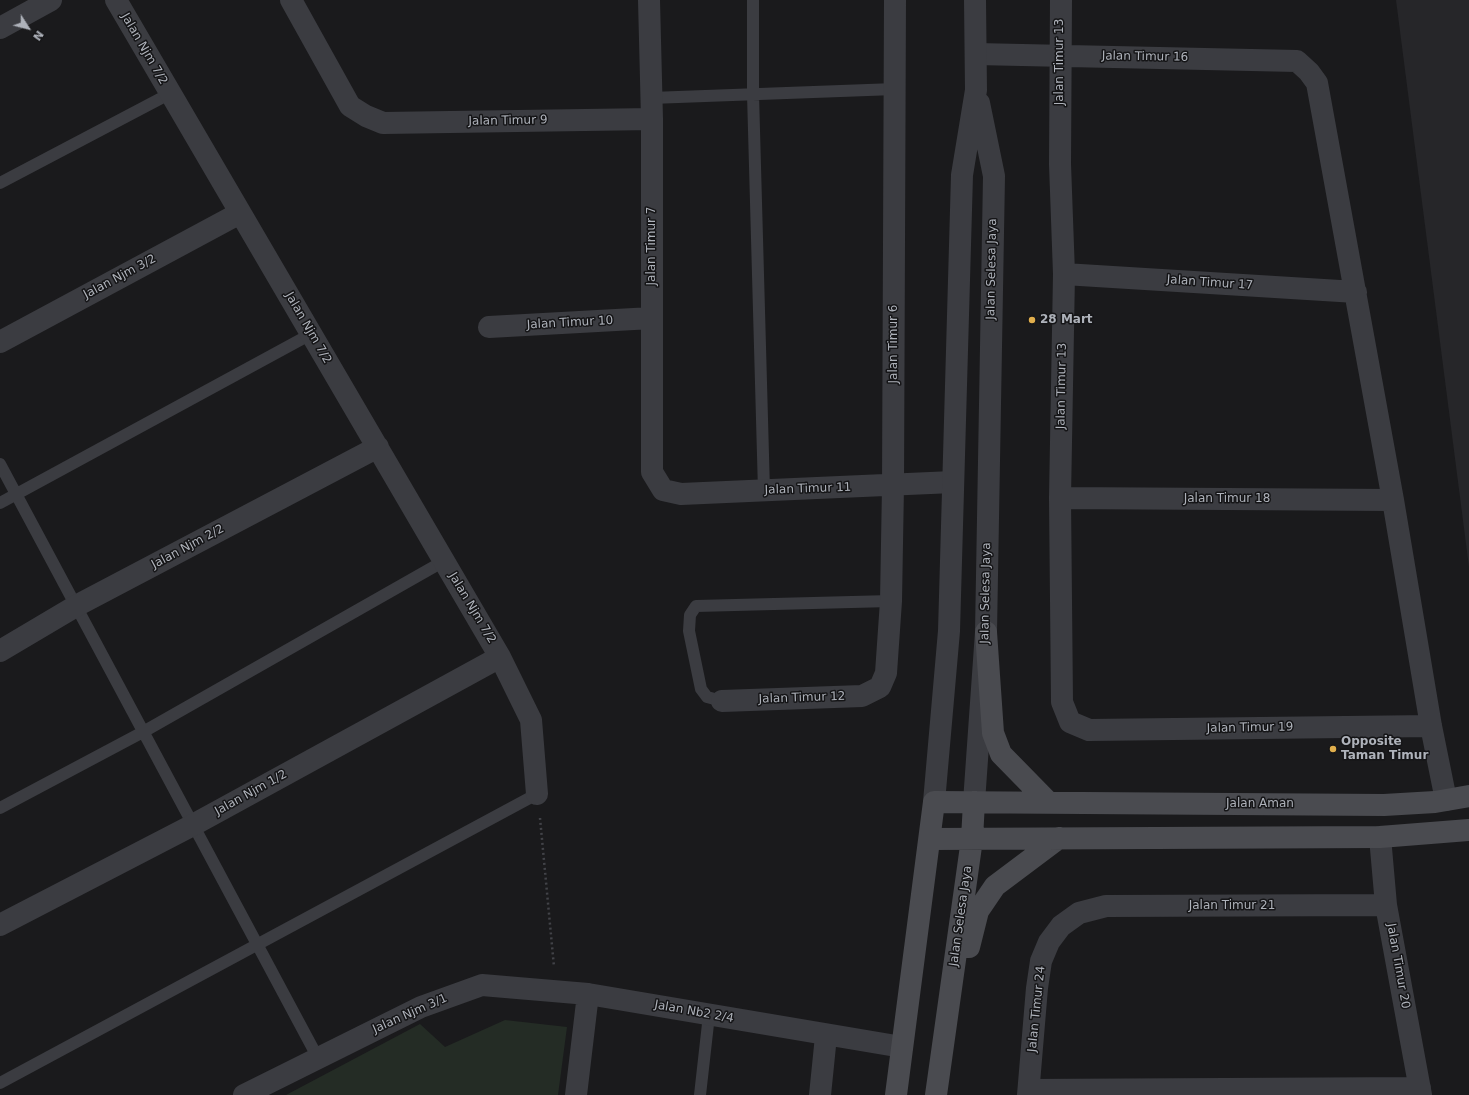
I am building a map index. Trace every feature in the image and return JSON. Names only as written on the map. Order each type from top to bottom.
[{"type":"main road","points":[[986,632],[993,733],[1001,754],[1049,803]]},
{"type":"main road","name":"Jalan Aman","points":[[934,802],[1384,805],[1446,800],[1469,796]]},
{"type":"main road","name":"Jalan Selesa Jaya","points":[[896,1095],[931,839],[934,802]]},
{"type":"main road","name":"Jalan Selesa Jaya","points":[[936,1095],[972,839],[974,802]]},
{"type":"main road","points":[[931,839],[1380,837],[1469,830]]},
{"type":"main road","points":[[939,1067],[978,911],[995,886],[1059,838]]},
{"type":"street","points":[[0,28],[51,0]]},
{"type":"street","name":"Jalan Njm 7/2","points":[[116,0],[500,657],[531,720],[538,794]]},
{"type":"street","name":"Jalan Timur 9","points":[[291,0],[350,106],[366,116],[383,123],[652,119]]},
{"type":"street","name":"Jalan Timur 7","points":[[649,0],[652,119],[652,472],[663,490]]},
{"type":"street","name":"Jalan Timur 6","points":[[880,687],[886,674],[891,601],[896,0]]},
{"type":"street","name":"Jalan Selesa Jaya","points":[[934,802],[949,631],[962,175],[976,90],[975,0]]},
{"type":"street","name":"Jalan Timur 13","points":[[1061,0],[1059,54],[1064,274],[1060,498],[1062,702],[1070,722]]},
{"type":"street","name":"Jalan Timur 16","points":[[976,54],[1059,54],[1297,61],[1309,72],[1317,84],[1356,292]]},
{"type":"street","name":"Jalan Selesa Jaya","points":[[974,802],[986,632],[994,176],[976,90]]},
{"type":"street","name":"Jalan Njm 3/2","points":[[0,342],[240,213]]},
{"type":"street","name":"Jalan Timur 17","points":[[1064,274],[1356,292]]},
{"type":"street","points":[[1356,292],[1431,726],[1446,800]]},
{"type":"street","name":"Jalan Timur 10","points":[[489,327],[652,318]]},
{"type":"street","name":"Jalan Njm 2/2","points":[[0,652],[76,606],[378,448]]},
{"type":"street","name":"Jalan Timur 11","points":[[663,490],[681,494],[893,486],[953,482]]},
{"type":"street","name":"Jalan Timur 18","points":[[1060,498],[1393,500]]},
{"type":"street","name":"Jalan Njm 1/2","points":[[0,925],[193,825],[500,657]]},
{"type":"street","name":"Jalan Timur 12","points":[[722,701],[862,696],[880,687]]},
{"type":"street","name":"Jalan Timur 19","points":[[1070,722],[1089,730],[1431,726]]},
{"type":"street","name":"Jalan Timur 20","points":[[1380,837],[1386,905],[1420,1092]]},
{"type":"street","name":"Jalan Timur 21","points":[[1079,913],[1106,906],[1386,905]]},
{"type":"street","name":"Jalan Timur 24","points":[[1029,1093],[1037,988],[1041,961],[1049,942],[1061,926],[1079,913]]},
{"type":"street","name":"Jalan Njm 3/1","points":[[244,1095],[420,1007],[482,985],[556,990],[588,994]]},
{"type":"street","points":[[576,1095],[588,994]]},
{"type":"street","name":"Jalan Nb2 2/4","points":[[588,994],[826,1036],[902,1047]]},
{"type":"street","points":[[820,1095],[826,1036]]},
{"type":"street","points":[[1029,1093],[1420,1092]]},
{"type":"lane","points":[[753,0],[753,94],[764,491]]},
{"type":"lane","points":[[651,98],[895,89]]},
{"type":"lane","points":[[0,183],[171,93]]},
{"type":"lane","points":[[0,503],[311,334]]},
{"type":"lane","points":[[0,464],[318,1058]]},
{"type":"lane","points":[[0,808],[143,732],[444,561]]},
{"type":"lane","points":[[722,701],[707,697],[701,689],[689,631],[690,615],[696,606],[891,601]]},
{"type":"lane","points":[[0,1083],[538,794]]},
{"type":"lane","points":[[700,1095],[708,1015]]},
{"type":"path","points":[[538,794],[556,990]]},
{"type":"shaded area","points":[[1396,0],[1469,0],[1469,567]]},
{"type":"shaded area","points":[[505,1020],[567,1027],[558,1095],[286,1095],[420,1024],[445,1047]]},
{"type":"place","name":"28 Mart","points":[[1032,320]]},
{"type":"place","name":"Opposite Taman Timur","points":[[1333,749]]}]
